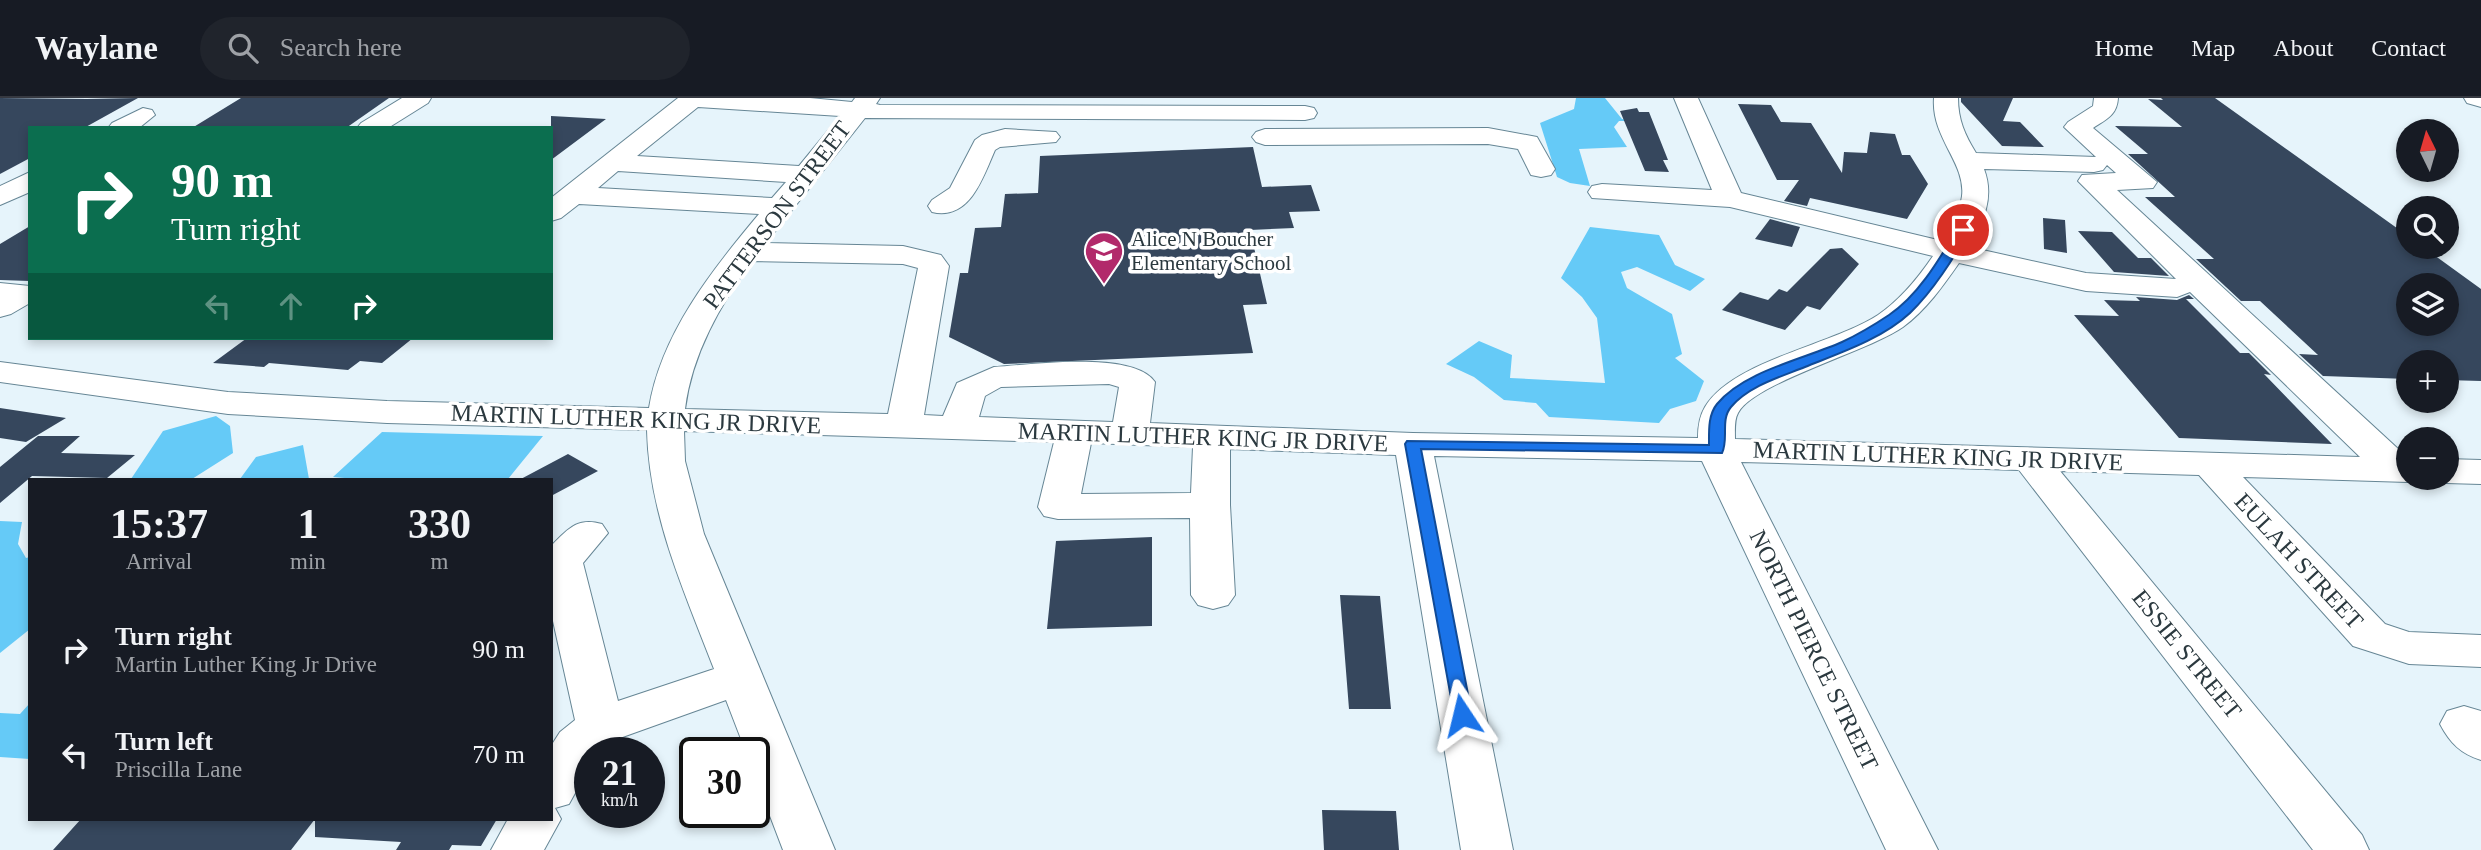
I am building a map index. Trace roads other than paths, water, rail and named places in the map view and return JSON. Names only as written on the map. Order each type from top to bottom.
[{"type":"street","points":[[373,126],[419,98]]},
{"type":"street","points":[[1686,98],[1730,199]]},
{"type":"street","points":[[1716,450],[1718,417],[1723,406],[1736,394],[1763,378],[1875,331],[1905,310],[1951,252],[1974,208],[1977,189],[1968,160],[1953,141],[1945,123],[1946,98]]},
{"type":"street","points":[[2106,98],[2105,109],[2077,127],[2143,182],[2092,181],[2396,464]]},
{"type":"street","points":[[2476,98],[2481,100]]},
{"type":"street","points":[[562,204],[624,138],[674,113],[692,99],[863,103],[880,112],[1305,113]]},
{"type":"street","name":"PATTERSON STREET","points":[[809,850],[682,531],[665,453],[665,419],[670,389],[696,325],[743,252],[863,103]]},
{"type":"street","points":[[125,126],[144,115]]},
{"type":"street","points":[[942,206],[962,193],[984,146],[1005,137],[1488,136],[1528,143],[1541,169]]},
{"type":"street","points":[[624,138],[806,175]]},
{"type":"street","points":[[1968,160],[2094,164]]},
{"type":"street","points":[[0,197],[28,181]]},
{"type":"street","points":[[1602,192],[1730,199],[2086,282],[2177,288]]},
{"type":"street","points":[[562,204],[780,207]]},
{"type":"street","points":[[743,252],[903,254],[930,261],[934,267],[904,426]]},
{"type":"street","name":"MARTIN LUTHER KING JR DRIVE","points":[[0,372],[281,408],[1413,444],[2396,469]]},
{"type":"street","points":[[958,428],[969,390],[994,377],[1113,373],[1137,382],[1129,435]]},
{"type":"street","points":[[1075,433],[1058,507],[1210,505]]},
{"type":"street","points":[[1212,438],[1210,505],[1213,596]]},
{"type":"street","points":[[1413,444],[1487,850]]},
{"type":"street","name":"NORTH PIERCE STREET","points":[[1716,450],[1912,850]]},
{"type":"street","name":"ESSIE STREET","points":[[2031,459],[2343,850]]},
{"type":"street","name":"EULAH STREET","points":[[2209,464],[2369,635],[2382,642],[2409,649],[2481,651]]},
{"type":"street","points":[[2459,471],[2481,472]]},
{"type":"street","points":[[588,533],[561,561],[600,726]]},
{"type":"street","points":[[553,787],[577,745],[600,726],[741,677]]},
{"type":"street","points":[[517,850],[534,821]]},
{"type":"place","name":"Alice N Boucher Elementary School","points":[[1104,285]]}]
